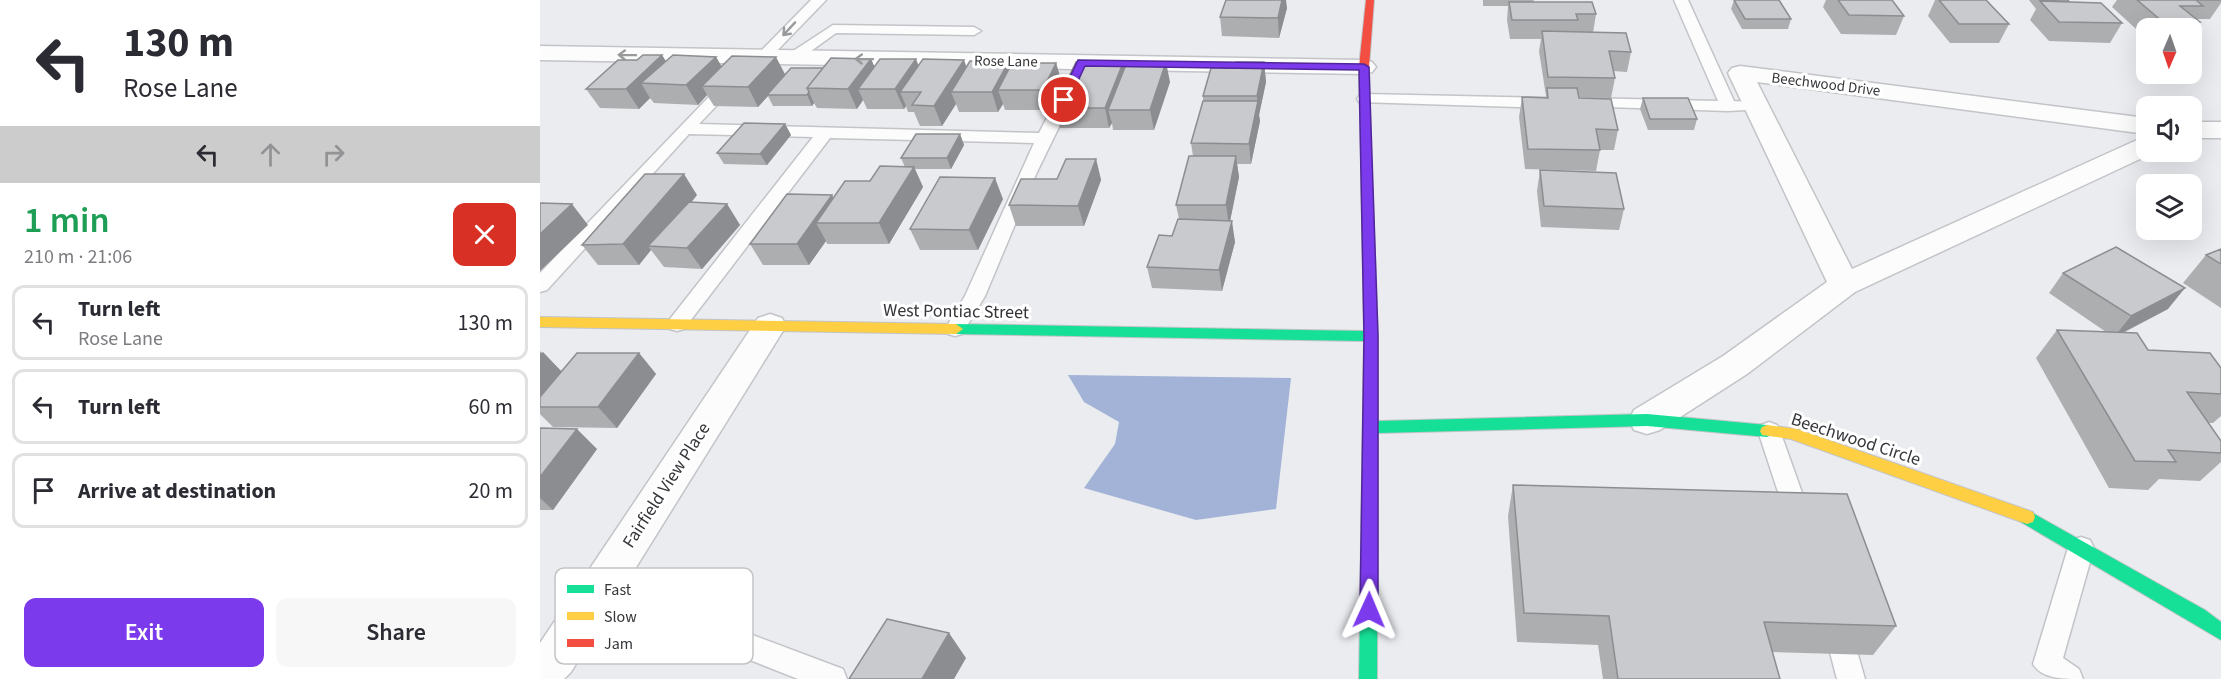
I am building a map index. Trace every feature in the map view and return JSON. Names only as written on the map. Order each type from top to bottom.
[{"type":"street","points":[[1368,679],[1371,336],[1364,67],[1370,0]]},
{"type":"street","name":"Rose Lane","points":[[540,53],[1364,67]]},
{"type":"street","name":"Beechwood Drive","points":[[1844,285],[1740,73],[2136,125]]},
{"type":"street","points":[[2202,130],[2221,130]]},
{"type":"street","points":[[1647,420],[1735,365],[1844,285],[2136,151]]},
{"type":"street","name":"West Pontiac Street","points":[[540,322],[1371,336]]},
{"type":"street","name":"Fairfield View Place","points":[[613,568],[770,326]]},
{"type":"street","name":"Beechwood Circle","points":[[1371,427],[1647,420],[1792,433],[2023,514],[2199,616],[2221,632]]},
{"type":"street","name":"Fairfield View Place","points":[[540,673],[555,658]]},
{"type":"lane","points":[[1681,0],[1728,106]]},
{"type":"lane","points":[[540,285],[685,129],[818,2]]},
{"type":"lane","points":[[792,58],[833,29],[974,32]]},
{"type":"lane","points":[[955,329],[975,296],[1082,63]]},
{"type":"lane","points":[[1365,99],[1757,106]]},
{"type":"lane","points":[[685,129],[1046,138]]},
{"type":"lane","points":[[678,324],[825,133]]},
{"type":"lane","points":[[1768,431],[1793,501]]},
{"type":"lane","points":[[2069,679],[2046,664],[2081,548]]},
{"type":"lane","points":[[1835,620],[1848,660],[1851,679]]},
{"type":"lane","points":[[753,648],[828,677]]},
{"type":"water","points":[[1068,375],[1291,378],[1276,509],[1196,520],[1084,488],[1115,444],[1119,422],[1084,402]]},
{"type":"building","points":[[1226,0],[1282,0],[1278,18],[1220,17]]},
{"type":"building","points":[[1734,0],[1779,0],[1791,19],[1745,19]]},
{"type":"building","points":[[1838,0],[1892,0],[1904,16],[1849,15]]},
{"type":"building","points":[[1939,0],[1986,0],[2009,24],[1959,24]]},
{"type":"building","points":[[2068,0],[2069,2],[2042,1]]},
{"type":"building","points":[[2137,0],[2196,0],[2203,6],[2180,6],[2195,18],[2158,18]]},
{"type":"building","points":[[2040,1],[2101,3],[2122,23],[2059,22]]},
{"type":"building","points":[[1509,2],[1592,2],[1596,14],[1576,14],[1578,20],[1512,20]]},
{"type":"building","points":[[1542,31],[1626,33],[1631,52],[1609,51],[1615,78],[1548,77]]},
{"type":"building","points":[[643,55],[662,55],[626,89],[586,89],[618,60],[637,60]]},
{"type":"building","points":[[673,55],[716,57],[686,85],[641,83]]},
{"type":"building","points":[[732,56],[776,57],[748,87],[702,86]]},
{"type":"building","points":[[831,58],[871,59],[848,89],[807,88]]},
{"type":"building","points":[[880,59],[916,59],[895,89],[858,89]]},
{"type":"building","points":[[923,59],[964,60],[934,106],[912,105],[921,92],[900,92]]},
{"type":"building","points":[[970,61],[1009,61],[992,92],[951,92]]},
{"type":"building","points":[[1076,62],[1123,63],[1105,108],[1054,108]]},
{"type":"building","points":[[1127,62],[1166,62],[1150,110],[1108,110]]},
{"type":"building","points":[[1236,62],[1264,62],[1257,96],[1203,96],[1211,68],[1234,68]]},
{"type":"building","points":[[1012,63],[1056,63],[1043,90],[998,90]]},
{"type":"building","points":[[791,68],[823,68],[807,88],[809,92],[807,95],[767,95]]},
{"type":"building","points":[[1547,88],[1577,88],[1579,98],[1611,99],[1618,130],[1596,129],[1600,150],[1528,149],[1522,97],[1548,98]]},
{"type":"building","points":[[1643,98],[1688,98],[1697,119],[1650,119]]},
{"type":"building","points":[[1203,101],[1258,101],[1249,144],[1191,143]]},
{"type":"building","points":[[744,123],[785,124],[760,154],[717,153]]},
{"type":"building","points":[[916,134],[960,134],[947,158],[901,158]]},
{"type":"building","points":[[1189,156],[1236,156],[1226,205],[1176,205]]},
{"type":"building","points":[[1066,159],[1096,159],[1078,206],[1009,205],[1021,179],[1057,179]]},
{"type":"building","points":[[880,166],[914,167],[879,223],[816,223],[845,181],[870,181]]},
{"type":"building","points":[[1540,170],[1616,173],[1624,209],[1544,206]]},
{"type":"building","points":[[645,174],[684,174],[623,244],[582,245]]},
{"type":"building","points":[[940,177],[995,178],[969,230],[910,229]]},
{"type":"building","points":[[787,194],[832,195],[797,244],[750,244]]},
{"type":"building","points":[[689,202],[727,204],[687,248],[648,246]]},
{"type":"building","points":[[540,203],[572,204],[540,234]]},
{"type":"building","points":[[1178,219],[1232,221],[1219,270],[1147,267],[1159,235],[1172,236]]},
{"type":"building","points":[[2116,247],[2185,288],[2131,316],[2063,273]]},
{"type":"building","points":[[2221,249],[2221,264],[2206,255]]},
{"type":"building","points":[[2057,330],[2137,333],[2148,350],[2210,353],[2221,368],[2221,394],[2187,392],[2221,441],[2221,453],[2168,450],[2176,462],[2135,461]]},
{"type":"building","points":[[577,353],[639,353],[598,407],[540,407],[540,397]]},
{"type":"building","points":[[540,428],[577,429],[540,477]]},
{"type":"building","points":[[1513,485],[1847,494],[1896,626],[1764,622],[1780,679],[1618,679],[1609,616],[1524,613]]},
{"type":"building","points":[[887,619],[949,633],[922,679],[849,679]]},
{"type":"traffic: fast","points":[[1366,156],[1371,336],[1368,679]]},
{"type":"traffic: fast","points":[[956,329],[1371,336]]},
{"type":"traffic: fast","points":[[1371,427],[1647,420],[1767,431]]},
{"type":"traffic: fast","points":[[2027,517],[2199,616],[2221,632]]},
{"type":"traffic: slow","points":[[540,322],[956,329]]},
{"type":"traffic: slow","points":[[1767,431],[1792,433],[2027,517]]},
{"type":"traffic: jam","points":[[1366,156],[1364,67],[1370,0]]},
{"type":"route","points":[[1064,100],[1082,63],[1364,67],[1371,336],[1369,610]]}]
